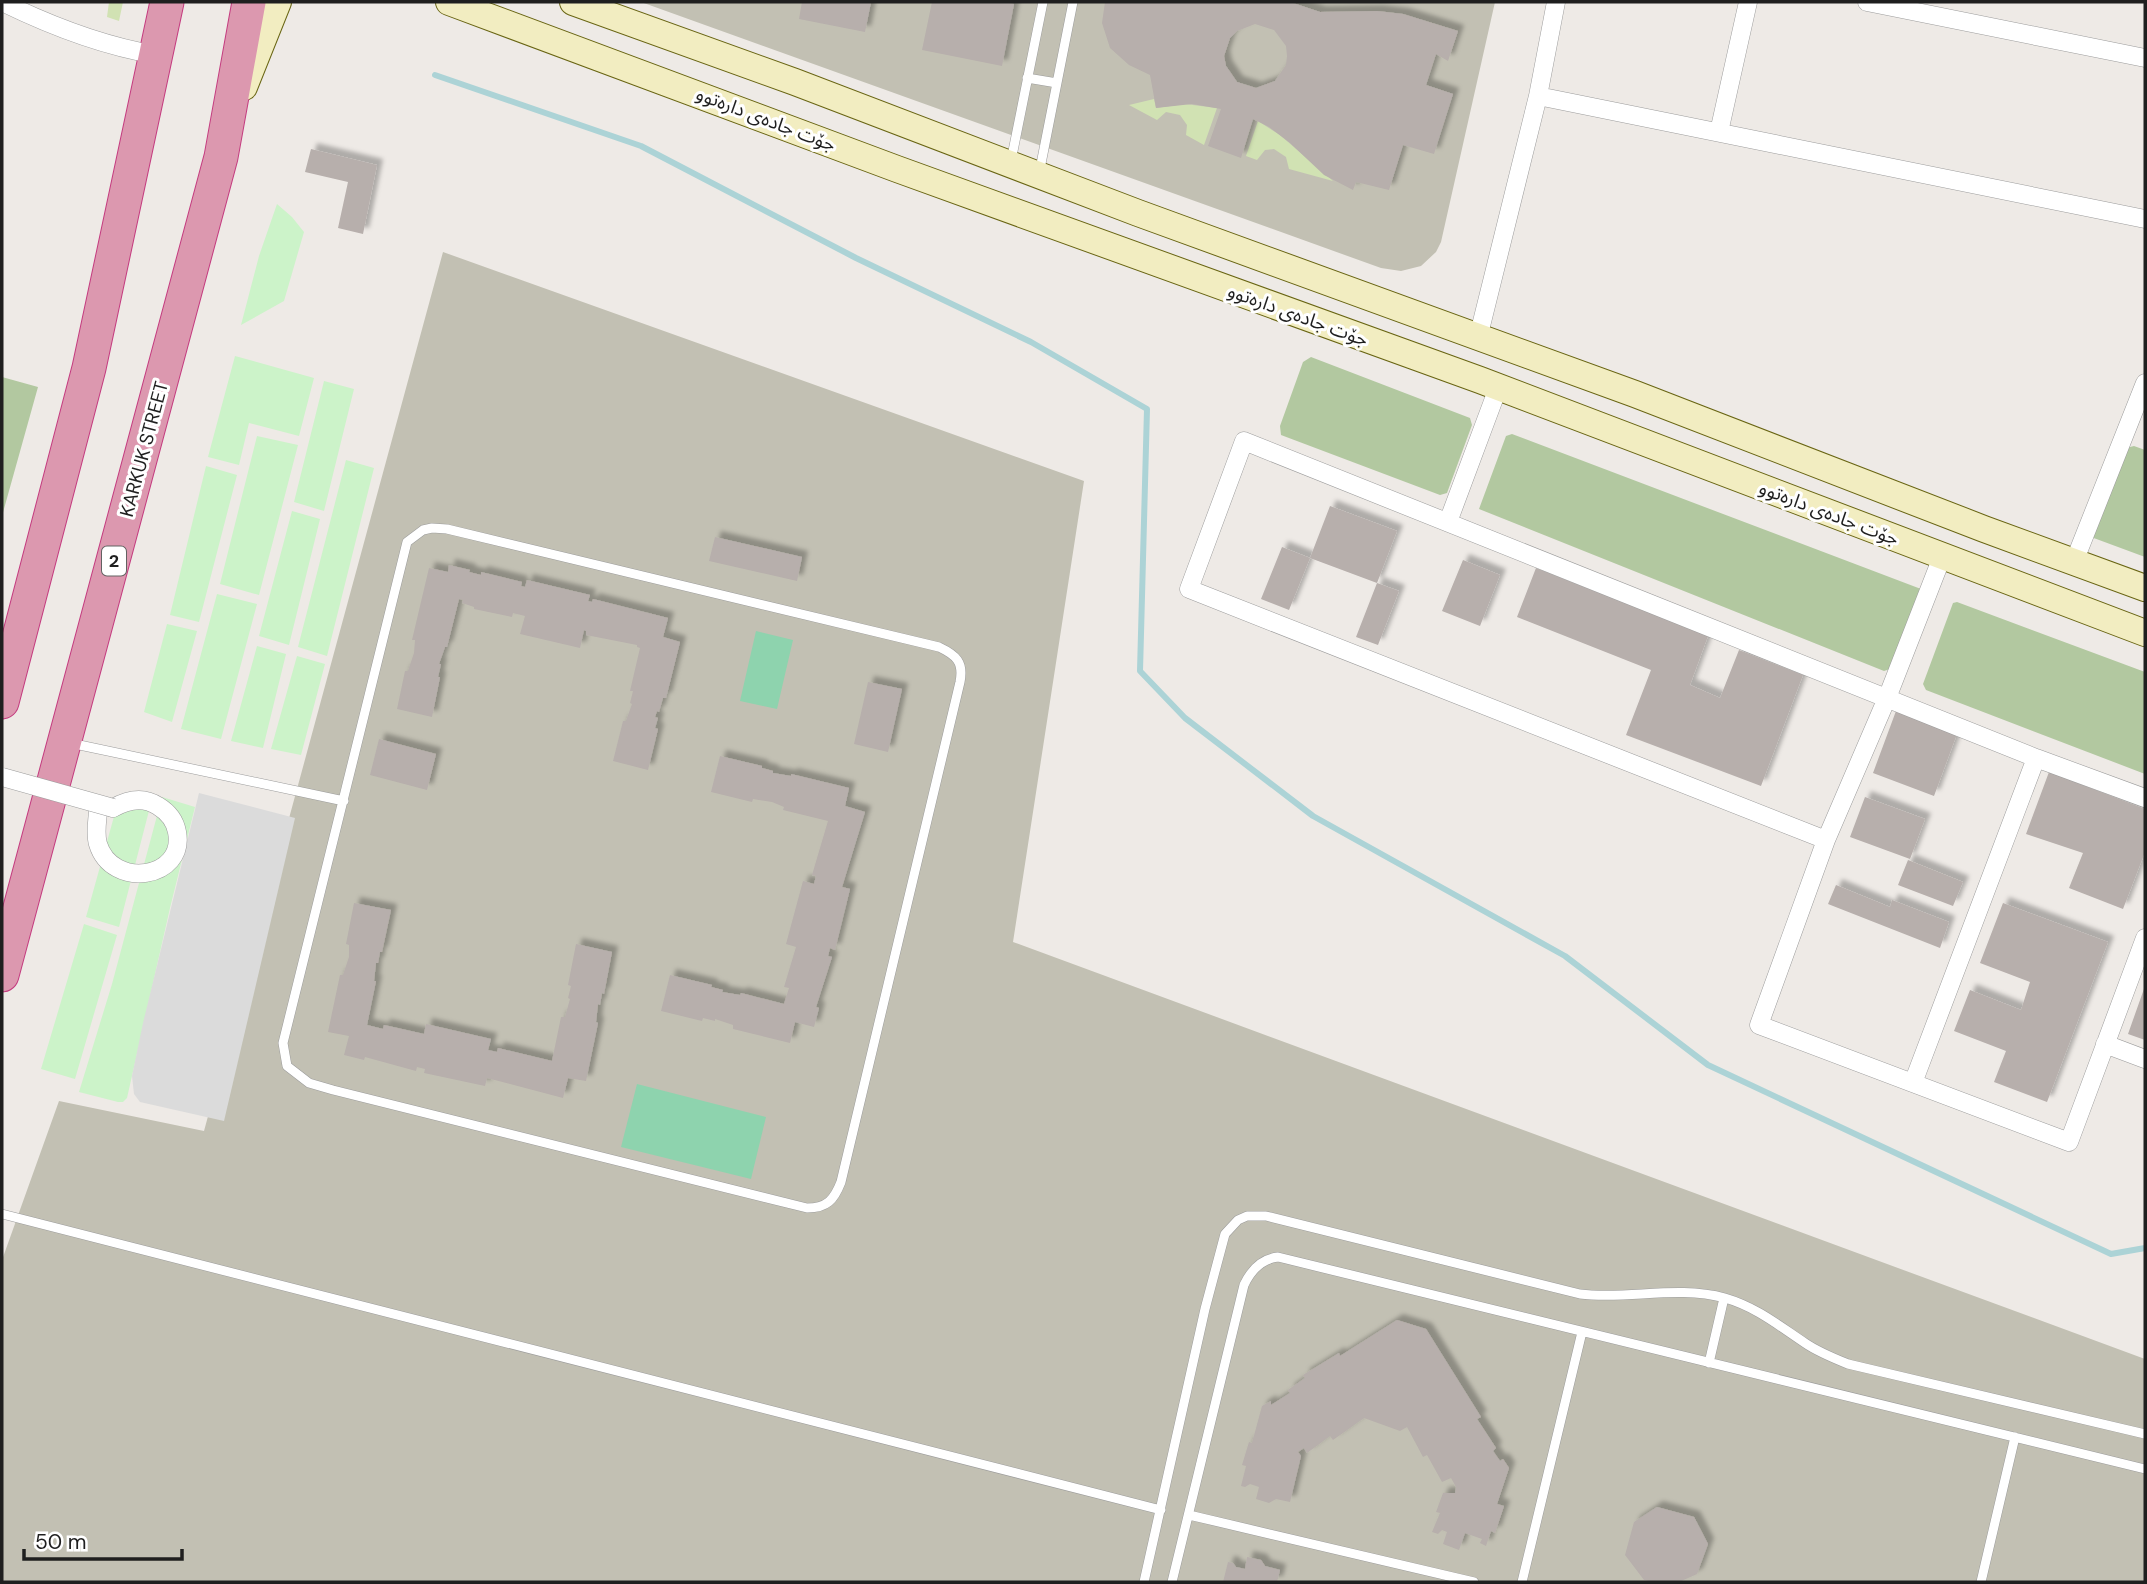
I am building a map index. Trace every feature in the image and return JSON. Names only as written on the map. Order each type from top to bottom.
[{"type":"highway","points":[[2,702],[89,368],[167,2]]},
{"type":"highway","name":"KARKUK STREET","points":[[2,975],[223,148],[249,2]]},
{"type":"main road","points":[[223,148],[264,33],[278,2]]},
{"type":"main road","name":"جۆت جادەی دارەتوو","points":[[449,2],[897,169],[1498,387],[2145,633]]},
{"type":"main road","points":[[567,45],[577,3],[2145,588]]},
{"type":"main road","points":[[1758,486],[1771,447]]},
{"type":"street","points":[[2,2],[50,25],[121,49],[157,55]]},
{"type":"street","points":[[1478,338],[1538,96],[1556,2]]},
{"type":"street","points":[[1719,132],[1748,2]]},
{"type":"street","points":[[1867,2],[2145,58]]},
{"type":"street","points":[[1538,96],[2145,219]]},
{"type":"street","points":[[2074,562],[2137,427],[2145,383]]},
{"type":"street","points":[[1447,522],[1498,387]]},
{"type":"street","points":[[1826,840],[1189,589],[1244,442],[2145,799]]},
{"type":"street","points":[[1942,557],[1887,698],[1826,840],[1759,1025],[2069,1142],[2145,938]]},
{"type":"street","points":[[1913,1083],[2036,758]]},
{"type":"street","points":[[2,777],[113,808],[125,801],[140,799],[154,803],[166,811],[174,823],[177,844],[173,856],[164,866],[152,872],[125,873],[104,856],[98,844],[98,812]]},
{"type":"street","points":[[2105,1044],[2145,1059]]},
{"type":"lane","points":[[1010,164],[1043,2]]},
{"type":"lane","points":[[1039,175],[1073,2]]},
{"type":"lane","points":[[1027,78],[1057,83]]},
{"type":"lane","points":[[432,528],[447,529],[939,647],[956,656],[962,671],[841,1182],[831,1202],[820,1208],[807,1208],[347,1093],[309,1083],[296,1075],[287,1066],[283,1043],[344,801],[407,542],[414,535],[432,528]]},
{"type":"lane","points":[[65,742],[344,801]]},
{"type":"lane","points":[[2,1214],[1161,1510]]},
{"type":"lane","points":[[1144,1582],[1205,1309],[1225,1234],[1238,1220],[1247,1216],[1266,1216],[1580,1294],[1621,1297],[1684,1292],[1724,1298],[1758,1311],[1806,1344],[1848,1364],[2145,1434]]},
{"type":"lane","points":[[1172,1582],[1244,1285],[1253,1270],[1270,1258],[1285,1258],[2145,1469]]},
{"type":"lane","points":[[1709,1363],[1724,1298]]},
{"type":"lane","points":[[1522,1582],[1582,1332]]},
{"type":"lane","points":[[1981,1582],[2015,1437]]},
{"type":"lane","points":[[1189,1515],[1474,1582]]},
{"type":"shaded area","points":[[641,2],[1495,2],[1441,242],[1436,252],[1421,266],[1401,271],[1381,268]]},
{"type":"shaded area","points":[[443,252],[1084,481],[1013,942],[2145,1359],[2145,1582],[2,1582],[2,1260],[59,1101],[204,1131]]},
{"type":"shaded area","points":[[199,793],[295,818],[224,1121],[140,1102],[134,1094],[132,1076]]},
{"type":"green space","points":[[109,2],[123,2],[119,21],[107,17]]},
{"type":"green space","points":[[1154,99],[1156,108],[1185,104],[1217,108],[1204,145],[1186,135],[1187,125],[1180,115],[1166,112],[1157,120],[1129,105]]},
{"type":"green space","points":[[1258,121],[1280,135],[1333,181],[1289,169],[1286,157],[1274,149],[1265,150],[1257,160],[1246,156]]},
{"type":"green space","points":[[277,204],[304,232],[284,301],[241,325],[259,256]]},
{"type":"green space","points":[[235,356],[314,378],[299,436],[249,423],[239,465],[208,457]]},
{"type":"green space","points":[[1311,357],[1470,418],[1472,425],[1447,493],[1440,495],[1281,435],[1280,426],[1303,362]]},
{"type":"green space","points":[[2,377],[38,387],[2,516]]},
{"type":"green space","points":[[324,381],[354,389],[324,511],[294,502]]},
{"type":"green space","points":[[1512,434],[1921,589],[1890,669],[1884,671],[1479,509],[1506,436]]},
{"type":"green space","points":[[257,436],[298,445],[259,595],[220,584]]},
{"type":"green space","points":[[2134,446],[2145,450],[2145,557],[2091,537],[2126,448]]},
{"type":"green space","points":[[346,460],[374,468],[327,656],[298,647]]},
{"type":"green space","points":[[206,466],[237,475],[199,622],[170,615]]},
{"type":"green space","points":[[292,511],[320,519],[289,645],[259,636]]},
{"type":"green space","points":[[217,594],[257,604],[221,739],[181,729]]},
{"type":"green space","points":[[1957,602],[2145,672],[2145,774],[1926,690],[1923,684],[1953,603]]},
{"type":"green space","points":[[167,624],[197,631],[172,722],[144,712]]},
{"type":"green space","points":[[756,631],[793,640],[777,709],[740,701]]},
{"type":"green space","points":[[257,646],[286,654],[263,748],[231,741]]},
{"type":"green space","points":[[297,656],[325,664],[301,755],[271,749]]},
{"type":"green space","points":[[120,795],[151,803],[119,927],[86,917]]},
{"type":"green space","points":[[162,797],[195,807],[127,1098],[118,1102],[79,1092],[112,984]]},
{"type":"green space","points":[[84,924],[117,935],[75,1079],[41,1069]]},
{"type":"green space","points":[[637,1084],[766,1117],[751,1179],[621,1147]]},
{"type":"building","points":[[802,2],[871,2],[865,32],[799,19]]},
{"type":"building","points":[[932,2],[1014,4],[1002,66],[922,50]]},
{"type":"building","points":[[1105,2],[1290,2],[1320,12],[1377,11],[1403,14],[1458,31],[1448,61],[1436,54],[1426,85],[1453,94],[1434,154],[1403,145],[1389,190],[1356,182],[1353,190],[1324,175],[1290,143],[1253,119],[1241,158],[1208,146],[1221,109],[1192,104],[1156,108],[1150,75],[1129,65],[1110,48],[1102,23]],"holes":[[[1255,24],[1274,30],[1286,46],[1287,56],[1286,65],[1275,81],[1256,88],[1237,82],[1226,66],[1224,56],[1230,38],[1237,31]]]},
{"type":"building","points":[[311,149],[377,165],[363,234],[338,228],[348,182],[305,172]]},
{"type":"building","points":[[1330,506],[1397,531],[1377,583],[1310,558]]},
{"type":"building","points":[[715,537],[802,557],[797,581],[709,561]]},
{"type":"building","points":[[1282,547],[1310,558],[1289,610],[1261,599]]},
{"type":"building","points":[[1463,560],[1500,575],[1480,626],[1442,611]]},
{"type":"building","points":[[449,565],[481,575],[481,572],[522,582],[521,586],[525,587],[527,580],[590,595],[588,601],[592,602],[593,599],[668,618],[663,637],[680,642],[666,698],[663,698],[655,717],[658,718],[655,728],[658,729],[648,770],[613,761],[623,721],[626,721],[632,704],[633,691],[630,691],[640,648],[637,645],[586,635],[584,630],[580,648],[520,634],[525,616],[513,613],[512,617],[474,609],[459,599],[447,647],[439,664],[440,677],[432,717],[397,709],[405,671],[408,671],[414,653],[415,640],[412,640],[429,568],[448,572]]},
{"type":"building","points":[[1536,568],[1708,636],[1690,685],[1720,698],[1739,650],[1803,675],[1761,786],[1626,735],[1651,670],[1517,617]]},
{"type":"building","points":[[1377,583],[1399,591],[1378,645],[1356,637]]},
{"type":"building","points":[[868,682],[902,689],[888,752],[854,744]]},
{"type":"building","points":[[1896,711],[1957,734],[1934,796],[1873,773]]},
{"type":"building","points":[[379,739],[436,754],[427,790],[370,775]]},
{"type":"building","points":[[720,756],[762,766],[773,773],[791,774],[849,788],[845,806],[865,812],[842,887],[850,889],[835,950],[830,948],[828,956],[832,957],[816,1007],[819,1008],[814,1027],[795,1022],[790,1043],[733,1029],[733,1025],[715,1019],[703,1018],[702,1021],[661,1011],[670,975],[712,985],[711,987],[723,990],[722,992],[741,993],[784,1004],[789,988],[784,987],[796,947],[786,944],[803,881],[814,884],[816,876],[812,875],[828,821],[783,810],[784,807],[772,802],[753,799],[752,802],[711,792]]},
{"type":"building","points":[[2049,772],[2145,809],[2145,852],[2123,909],[2069,888],[2083,853],[2026,834]]},
{"type":"building","points":[[1865,797],[1925,819],[1910,859],[1850,837]]},
{"type":"building","points":[[1908,860],[1963,882],[1953,906],[1898,885]]},
{"type":"building","points":[[1836,885],[1890,907],[1892,900],[1949,922],[1940,948],[1828,904]]},
{"type":"building","points":[[354,903],[391,910],[382,952],[376,963],[376,981],[367,1025],[383,1029],[384,1025],[424,1034],[426,1024],[491,1039],[488,1050],[497,1052],[498,1048],[552,1061],[561,1017],[565,1017],[570,999],[571,986],[568,985],[576,944],[612,952],[604,994],[602,993],[600,1005],[598,1004],[598,1023],[586,1081],[568,1078],[563,1098],[487,1078],[485,1086],[424,1073],[425,1069],[417,1067],[416,1071],[365,1057],[364,1060],[344,1055],[349,1036],[328,1032],[340,975],[343,975],[349,957],[349,945],[346,944]]},
{"type":"building","points":[[2003,903],[2108,942],[2047,1102],[1994,1082],[2006,1051],[1954,1031],[1970,990],[2021,1010],[2030,982],[1980,963]]},
{"type":"building","points":[[2145,986],[2145,1040],[2128,1034]]},
{"type":"building","points":[[1397,1320],[1426,1329],[1481,1417],[1477,1419],[1496,1448],[1493,1451],[1509,1468],[1497,1504],[1504,1506],[1495,1533],[1491,1531],[1486,1546],[1480,1543],[1482,1539],[1465,1533],[1459,1550],[1443,1544],[1447,1532],[1432,1532],[1440,1513],[1436,1512],[1443,1493],[1455,1493],[1456,1487],[1451,1478],[1442,1482],[1427,1455],[1423,1457],[1407,1427],[1400,1431],[1364,1418],[1333,1440],[1330,1436],[1307,1453],[1304,1448],[1298,1452],[1301,1456],[1290,1502],[1276,1499],[1269,1503],[1256,1499],[1259,1487],[1250,1484],[1241,1486],[1246,1466],[1242,1465],[1249,1442],[1252,1443],[1262,1406],[1271,1401],[1271,1405],[1290,1393],[1288,1390],[1305,1378],[1303,1375],[1339,1353],[1340,1356]]},
{"type":"building","points":[[1657,1507],[1694,1517],[1708,1544],[1697,1574],[1679,1582],[1644,1580],[1625,1555],[1634,1522]]},
{"type":"building","points":[[1247,1557],[1261,1560],[1265,1566],[1280,1570],[1277,1582],[1223,1582],[1228,1562],[1245,1569]]},
{"type":"waterway","points":[[435,75],[641,146],[856,258],[1031,342],[1147,409],[1140,671],[1185,718],[1313,816],[1565,956],[1708,1065],[2111,1254],[2145,1248]]}]
